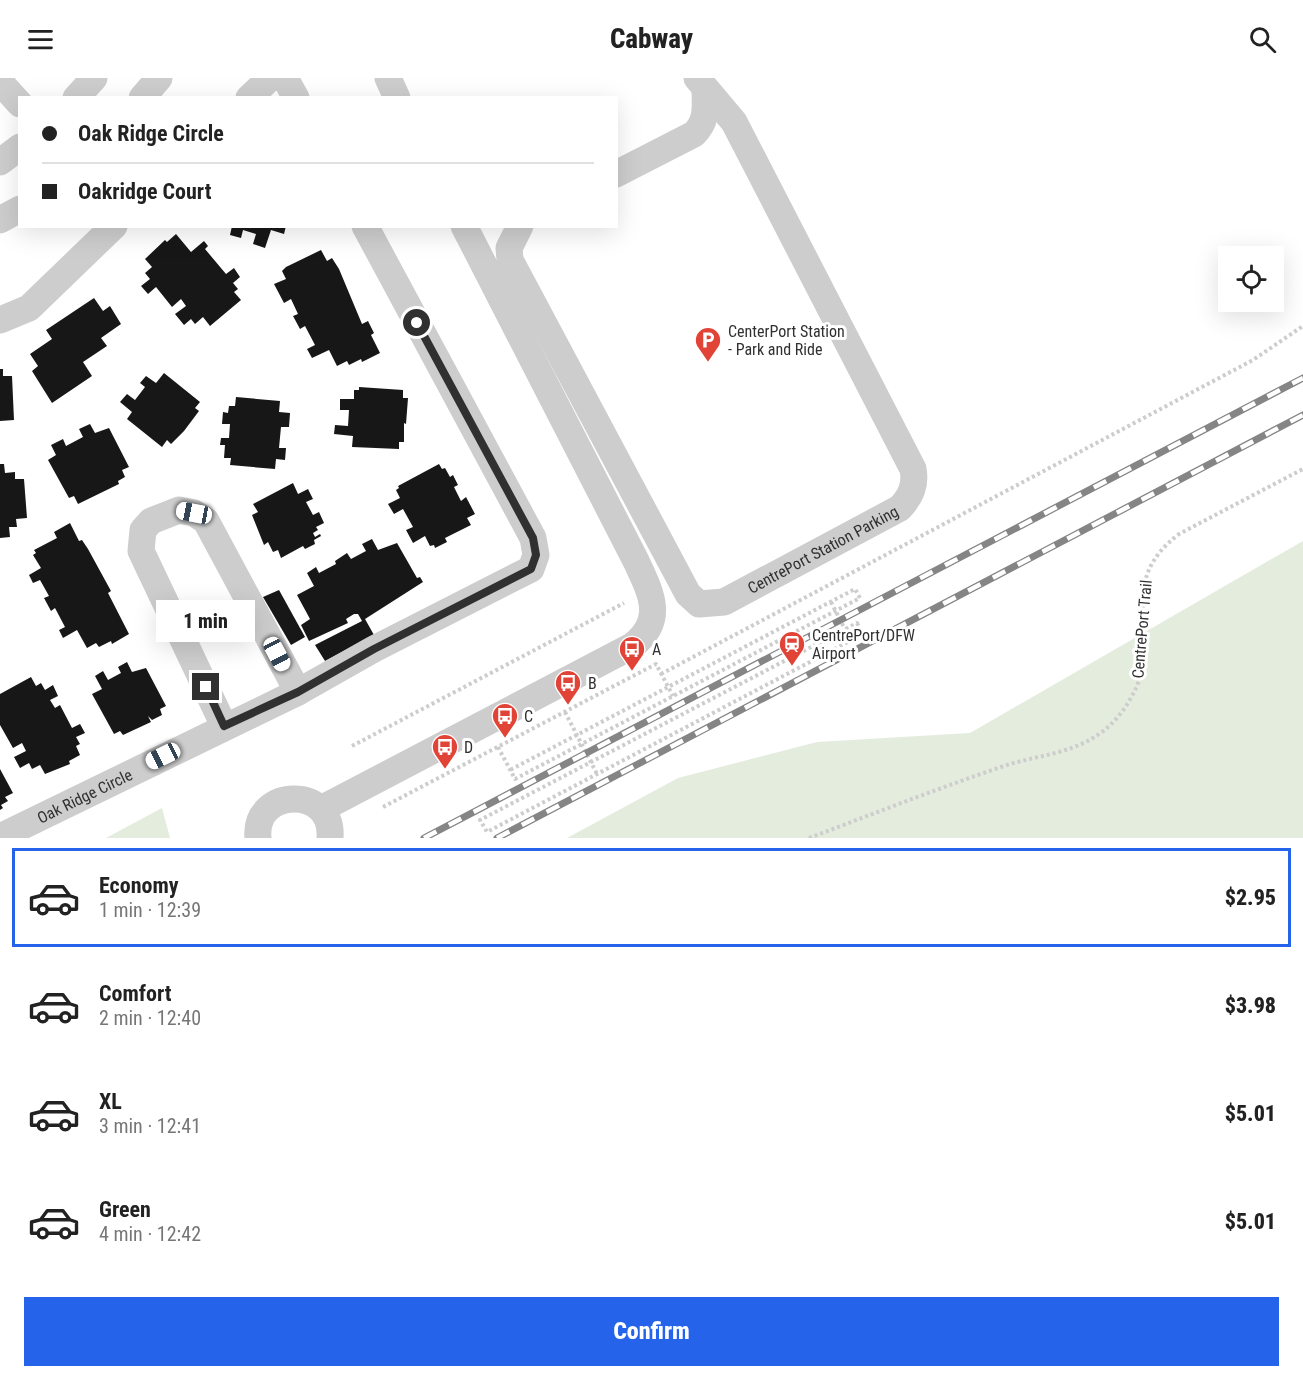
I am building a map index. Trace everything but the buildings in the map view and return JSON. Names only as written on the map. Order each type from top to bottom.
[{"type":"street","points":[[78,96],[94,78]]},
{"type":"street","points":[[144,96],[159,78]]},
{"type":"street","points":[[251,96],[270,78]]},
{"type":"street","points":[[285,78],[295,96]]},
{"type":"street","points":[[388,78],[396,96]]},
{"type":"street","points":[[0,82],[18,102]]},
{"type":"street","name":"CentrePort Station Parking","points":[[618,173],[694,134],[702,126],[705,114],[701,83]]},
{"type":"street","name":"CentrePort Station Parking","points":[[519,228],[508,248],[510,260],[688,594],[699,604],[724,602],[900,508],[912,491],[915,479],[913,469],[734,122],[701,83]]},
{"type":"street","points":[[0,162],[18,148]]},
{"type":"street","points":[[0,220],[18,209]]},
{"type":"street","points":[[0,320],[29,308],[112,228]]},
{"type":"street","name":"Oak Ridge Circle","points":[[0,837],[224,726],[298,692],[374,649],[531,569],[536,555],[533,538],[366,228]]},
{"type":"street","points":[[321,809],[632,646],[646,633],[653,614],[651,591],[465,228]]},
{"type":"street","points":[[224,726],[141,551],[143,530],[151,521],[179,510],[194,513],[206,521],[298,692]]},
{"type":"street","points":[[258,838],[263,815],[279,801],[301,798],[321,809],[327,819],[330,838]]},
{"type":"path","points":[[661,674],[1253,360],[1303,326]]},
{"type":"path","name":"CentrePort Trail","points":[[809,838],[1004,766],[1052,755],[1095,736],[1127,706],[1137,687],[1143,662],[1143,588],[1149,565],[1161,548],[1179,534],[1303,469]]},
{"type":"path","points":[[498,747],[510,770],[515,779],[860,598],[855,589],[510,770]]},
{"type":"path","points":[[831,602],[851,641]]},
{"type":"path","points":[[352,746],[624,603]]},
{"type":"path","points":[[857,622],[863,634],[487,832],[480,820],[845,629],[857,622]]},
{"type":"path","points":[[383,807],[656,664],[673,696]]},
{"type":"path","points":[[565,712],[597,774]]},
{"type":"shaded area","points":[[1303,541],[1303,838],[567,838],[678,778],[817,742],[970,733]]},
{"type":"shaded area","points":[[162,808],[170,838],[106,838]]},
{"type":"railway","points":[[424,838],[1303,378]]},
{"type":"railway","points":[[497,838],[1303,415]]},
{"type":"place","name":"CenterPort Station - Park and Ride","points":[[708,363]]},
{"type":"place","name":"CentrePort/DFW Airport","points":[[792,667]]},
{"type":"place","name":"A","points":[[632,672]]},
{"type":"place","name":"B","points":[[568,706]]},
{"type":"place","name":"C","points":[[505,739]]},
{"type":"place","name":"D","points":[[445,770]]},
{"type":"route","points":[[206,687],[224,726],[298,692],[374,649],[531,569],[536,555],[533,538],[417,323]]}]
